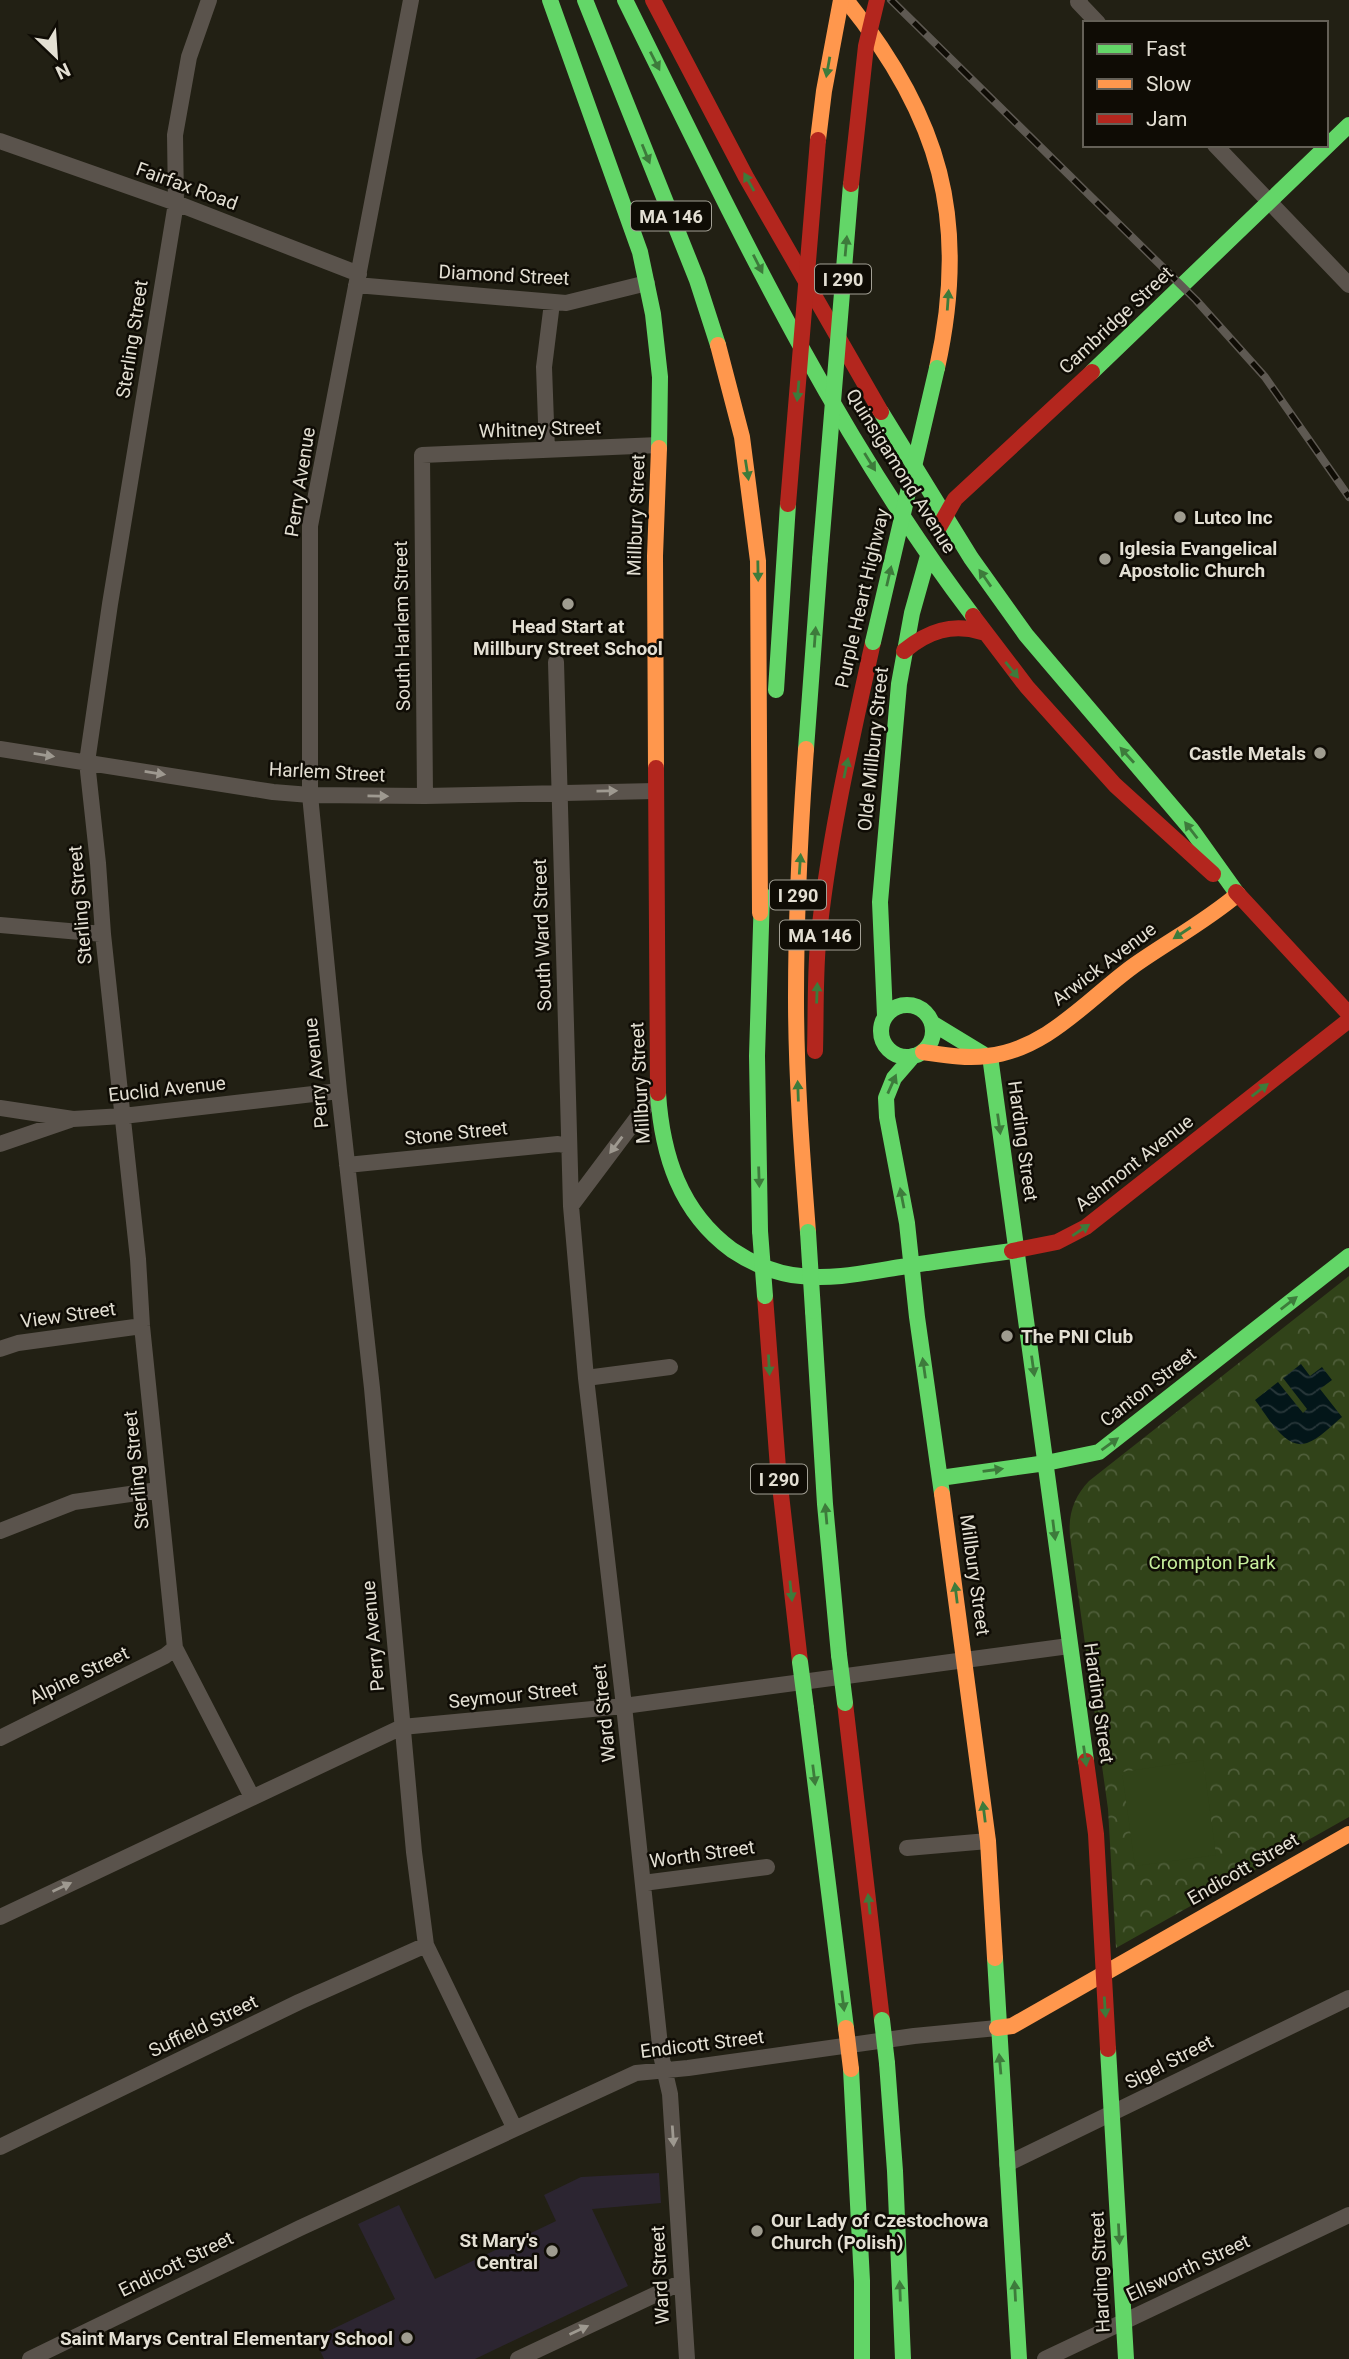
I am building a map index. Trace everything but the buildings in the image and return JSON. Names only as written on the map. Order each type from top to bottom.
[{"type":"main road","name":"Millbury Street","points":[[550,0],[630,221],[653,314],[660,377],[654,556],[658,1090],[663,1145],[681,1195],[709,1232],[732,1250],[768,1269],[805,1277],[911,1265],[988,1841],[1018,2359]]},
{"type":"main road","name":"MA 146","points":[[584,0],[696,280],[727,374],[742,437],[758,561],[761,913]]},
{"type":"main road","name":"Quinsigamond Avenue","points":[[625,0],[807,358],[928,556],[982,632],[1053,717],[1129,800],[1174,843],[1238,894]]},
{"type":"main road","name":"Quinsigamond Avenue","points":[[653,0],[746,177],[824,316],[943,516],[1026,635],[1191,830],[1238,894],[1349,1014]]},
{"type":"main road","name":"I 290","points":[[841,0],[824,91],[818,141],[788,504],[761,913],[757,1056],[760,1231],[778,1468],[851,2069],[861,2253],[862,2359]]},
{"type":"main road","name":"Purple Heart Highway","points":[[808,1232],[818,946],[838,805],[937,368],[947,316],[951,267],[948,216],[935,155],[921,112],[893,60],[846,0]]},
{"type":"main road","name":"I 290","points":[[877,0],[866,46],[853,163],[820,559],[798,885],[796,967],[799,1126],[825,1504],[839,1655],[887,2063],[895,2158],[903,2359]]},
{"type":"main road","name":"Cambridge Street","points":[[1328,146],[1349,125]]},
{"type":"main road","name":"Cambridge Street","points":[[928,556],[943,516],[955,499],[1327,147]]},
{"type":"main road","name":"Olde Millbury Street","points":[[885,1016],[881,891],[899,684],[904,651],[928,556]]},
{"type":"main road","points":[[904,651],[919,638],[935,630],[963,627],[982,632]]},
{"type":"main road","name":"Arwick Avenue","points":[[918,1054],[969,1058],[1015,1050],[1046,1033],[1131,968],[1238,894]]},
{"type":"main road","name":"Olde Millbury Street","points":[[883,949],[911,1005]]},
{"type":"main road","points":[[918,1054],[898,1056],[887,1048],[881,1031],[885,1016],[899,1006],[911,1005],[922,1010],[932,1023],[957,1040],[990,1056]]},
{"type":"main road","name":"Ashmont Avenue","points":[[911,1265],[1057,1242],[1086,1227],[1349,1020]]},
{"type":"main road","points":[[911,1265],[907,1223],[887,1117],[886,1098],[894,1078],[932,1038],[932,1023]]},
{"type":"main road","name":"Harding Street","points":[[990,1056],[1096,1834],[1126,2359]]},
{"type":"main road","name":"Canton Street","points":[[940,1478],[1046,1463],[1099,1452],[1349,1256]]},
{"type":"main road","name":"Endicott Street","points":[[997,2028],[1012,2026],[1349,1834]]},
{"type":"main road","points":[[846,2288],[851,2069]]},
{"type":"street","name":"Perry Avenue","points":[[411,0],[310,526],[310,795],[371,1379],[414,1852],[426,1945],[514,2127]]},
{"type":"street","points":[[1079,1],[1096,21]]},
{"type":"street","name":"Sterling Street","points":[[204,2],[189,57],[174,135],[176,203],[87,762],[138,1259],[142,1326],[174,1648],[252,1797]]},
{"type":"street","name":"Fairfax Road","points":[[0,141],[176,203],[358,279]]},
{"type":"street","points":[[1217,147],[1349,285]]},
{"type":"street","name":"Diamond Street","points":[[358,279],[552,303],[566,303],[647,283]]},
{"type":"street","points":[[547,450],[544,367],[552,303]]},
{"type":"street","name":"Whitney Street","points":[[422,455],[659,445]]},
{"type":"street","name":"South Harlem Street","points":[[422,455],[425,796]]},
{"type":"street","name":"South Ward Street","points":[[556,662],[571,1206]]},
{"type":"street","name":"Harlem Street","points":[[0,749],[272,792],[310,795],[425,796],[655,791]]},
{"type":"street","points":[[0,925],[103,934]]},
{"type":"street","points":[[571,1206],[658,1090]]},
{"type":"street","name":"Euclid Avenue","points":[[0,1108],[73,1119],[123,1116],[339,1091]]},
{"type":"street","points":[[0,1144],[73,1119]]},
{"type":"street","name":"Stone Street","points":[[347,1165],[558,1144],[569,1146]]},
{"type":"street","name":"Ward Street","points":[[571,1206],[586,1378],[664,2068],[670,2094],[687,2359]]},
{"type":"street","name":"View Street","points":[[0,1349],[18,1343],[142,1326]]},
{"type":"street","points":[[586,1378],[670,1367]]},
{"type":"street","points":[[0,1531],[74,1502],[158,1490]]},
{"type":"street","name":"Seymour Street","points":[[0,1917],[402,1727],[624,1706],[1069,1647]]},
{"type":"street","name":"Alpine Street","points":[[0,1738],[165,1656],[174,1648]]},
{"type":"street","points":[[907,1849],[988,1841]]},
{"type":"street","name":"Worth Street","points":[[643,1884],[767,1867]]},
{"type":"street","name":"Suffield Street","points":[[0,2147],[426,1945]]},
{"type":"street","name":"Sigel Street","points":[[1007,2164],[1349,1998]]},
{"type":"street","name":"Endicott Street","points":[[30,2359],[263,2245],[636,2073],[914,2036],[997,2028]]},
{"type":"street","name":"Ellsworth Street","points":[[1045,2359],[1349,2215]]},
{"type":"street","points":[[518,2359],[682,2282]]},
{"type":"shaded area","name":"St Mary's Central","points":[[659,2173],[661,2203],[592,2209],[628,2286],[475,2359],[324,2359],[314,2338],[395,2299],[358,2224],[399,2205],[435,2279],[556,2221],[544,2195],[581,2177]]},
{"type":"green space","name":"Crompton Park","points":[[1349,1276],[1349,1817],[1116,1948],[1108,1809],[1070,1536],[1073,1506],[1089,1481]]},
{"type":"green space","points":[[1203,1760],[1216,1855],[1135,1866],[1122,1772]]},
{"type":"water","points":[[1301,1364],[1310,1376],[1322,1367],[1332,1380],[1320,1389],[1342,1417],[1316,1438],[1299,1444],[1291,1442],[1277,1430],[1255,1400],[1278,1382],[1303,1413],[1307,1409],[1283,1378]]},
{"type":"railway","points":[[891,0],[1196,300],[1265,377],[1349,497]]},
{"type":"traffic: fast","points":[[550,0],[640,252],[653,314],[660,377],[659,448]]},
{"type":"traffic: fast","points":[[585,0],[697,280],[718,345]]},
{"type":"traffic: fast","points":[[625,0],[743,238],[827,394],[921,544],[973,616]]},
{"type":"traffic: fast","points":[[1328,145],[1349,125]]},
{"type":"traffic: fast","points":[[1092,372],[1326,147]]},
{"type":"traffic: fast","points":[[820,559],[851,184]]},
{"type":"traffic: fast","points":[[873,642],[937,368]]},
{"type":"traffic: fast","points":[[881,412],[971,558],[1026,635],[1191,829],[1236,892]]},
{"type":"traffic: fast","points":[[776,690],[788,504]]},
{"type":"traffic: fast","points":[[885,1016],[880,902],[899,684],[912,613],[928,556]]},
{"type":"traffic: fast","points":[[806,749],[820,559]]},
{"type":"traffic: fast","points":[[760,1231],[757,1056],[762,894]]},
{"type":"traffic: fast","points":[[907,1005],[917,1007],[925,1013],[931,1021],[933,1031],[931,1041],[925,1049],[917,1055],[907,1057],[897,1055],[889,1049],[883,1041],[881,1031],[883,1021],[889,1013],[897,1007],[907,1005]]},
{"type":"traffic: fast","points":[[932,1023],[983,1054]]},
{"type":"traffic: fast","points":[[913,1056],[894,1078],[886,1098],[887,1117],[907,1223],[917,1317],[942,1494]]},
{"type":"traffic: fast","points":[[990,1056],[1086,1761]]},
{"type":"traffic: fast","points":[[658,1093],[669,1160],[687,1200],[714,1235],[732,1250],[756,1264],[792,1275],[826,1277],[1012,1251]]},
{"type":"traffic: fast","points":[[760,1231],[765,1296]]},
{"type":"traffic: fast","points":[[808,1232],[813,1311]]},
{"type":"traffic: fast","points":[[940,1478],[1046,1463],[1099,1452],[1349,1256]]},
{"type":"traffic: fast","points":[[813,1311],[825,1504],[839,1655]]},
{"type":"traffic: fast","points":[[839,1655],[845,1703]]},
{"type":"traffic: fast","points":[[800,1662],[806,1708]]},
{"type":"traffic: fast","points":[[806,1708],[846,2028]]},
{"type":"traffic: fast","points":[[995,1958],[1019,2359]]},
{"type":"traffic: fast","points":[[882,2020],[887,2063]]},
{"type":"traffic: fast","points":[[1108,2049],[1126,2359]]},
{"type":"traffic: fast","points":[[887,2063],[895,2171],[903,2359]]},
{"type":"traffic: fast","points":[[851,2069],[862,2281],[862,2359]]},
{"type":"traffic: slow","points":[[818,140],[841,0]]},
{"type":"traffic: slow","points":[[846,0],[905,86],[925,128],[939,172],[947,217],[950,264],[946,314],[937,368]]},
{"type":"traffic: slow","points":[[718,345],[742,437],[758,561],[760,913]]},
{"type":"traffic: slow","points":[[656,768],[655,556],[659,448]]},
{"type":"traffic: slow","points":[[806,749],[796,998],[798,1086],[808,1232]]},
{"type":"traffic: slow","points":[[923,1052],[979,1057],[1008,1052],[1028,1044],[1065,1022],[1132,967],[1238,894]]},
{"type":"traffic: slow","points":[[942,1494],[988,1841],[995,1958]]},
{"type":"traffic: slow","points":[[997,2028],[1012,2026],[1349,1834]]},
{"type":"traffic: slow","points":[[846,2028],[851,2069]]},
{"type":"traffic: jam","points":[[653,0],[746,177],[881,412]]},
{"type":"traffic: jam","points":[[851,184],[866,46],[877,0]]},
{"type":"traffic: jam","points":[[788,504],[818,140]]},
{"type":"traffic: jam","points":[[938,529],[955,499],[1092,372]]},
{"type":"traffic: jam","points":[[973,616],[1027,687],[1115,785],[1213,874]]},
{"type":"traffic: jam","points":[[904,651],[922,638],[941,631],[961,628],[982,632]]},
{"type":"traffic: jam","points":[[815,1051],[817,956],[822,905],[841,792],[873,642]]},
{"type":"traffic: jam","points":[[656,768],[658,1093]]},
{"type":"traffic: jam","points":[[1236,892],[1349,1014]]},
{"type":"traffic: jam","points":[[1012,1251],[1057,1242],[1086,1227],[1349,1020]]},
{"type":"traffic: jam","points":[[765,1296],[778,1468],[800,1662]]},
{"type":"traffic: jam","points":[[845,1703],[882,2020]]},
{"type":"traffic: jam","points":[[1086,1761],[1096,1834],[1108,2049]]},
{"type":"place","name":"Lutco Inc","points":[[1180,517]]},
{"type":"place","name":"Iglesia Evangelical Apostolic Church","points":[[1105,559]]},
{"type":"place","name":"Head Start at Millbury Street School","points":[[568,604]]},
{"type":"place","name":"Castle Metals","points":[[1320,753]]},
{"type":"place","name":"The PNI Club","points":[[1007,1336]]},
{"type":"place","name":"Our Lady of Czestochowa Church (Polish)","points":[[757,2231]]},
{"type":"place","name":"St Mary's Central","points":[[552,2251]]},
{"type":"place","name":"Saint Marys Central Elementary School","points":[[407,2338]]}]
